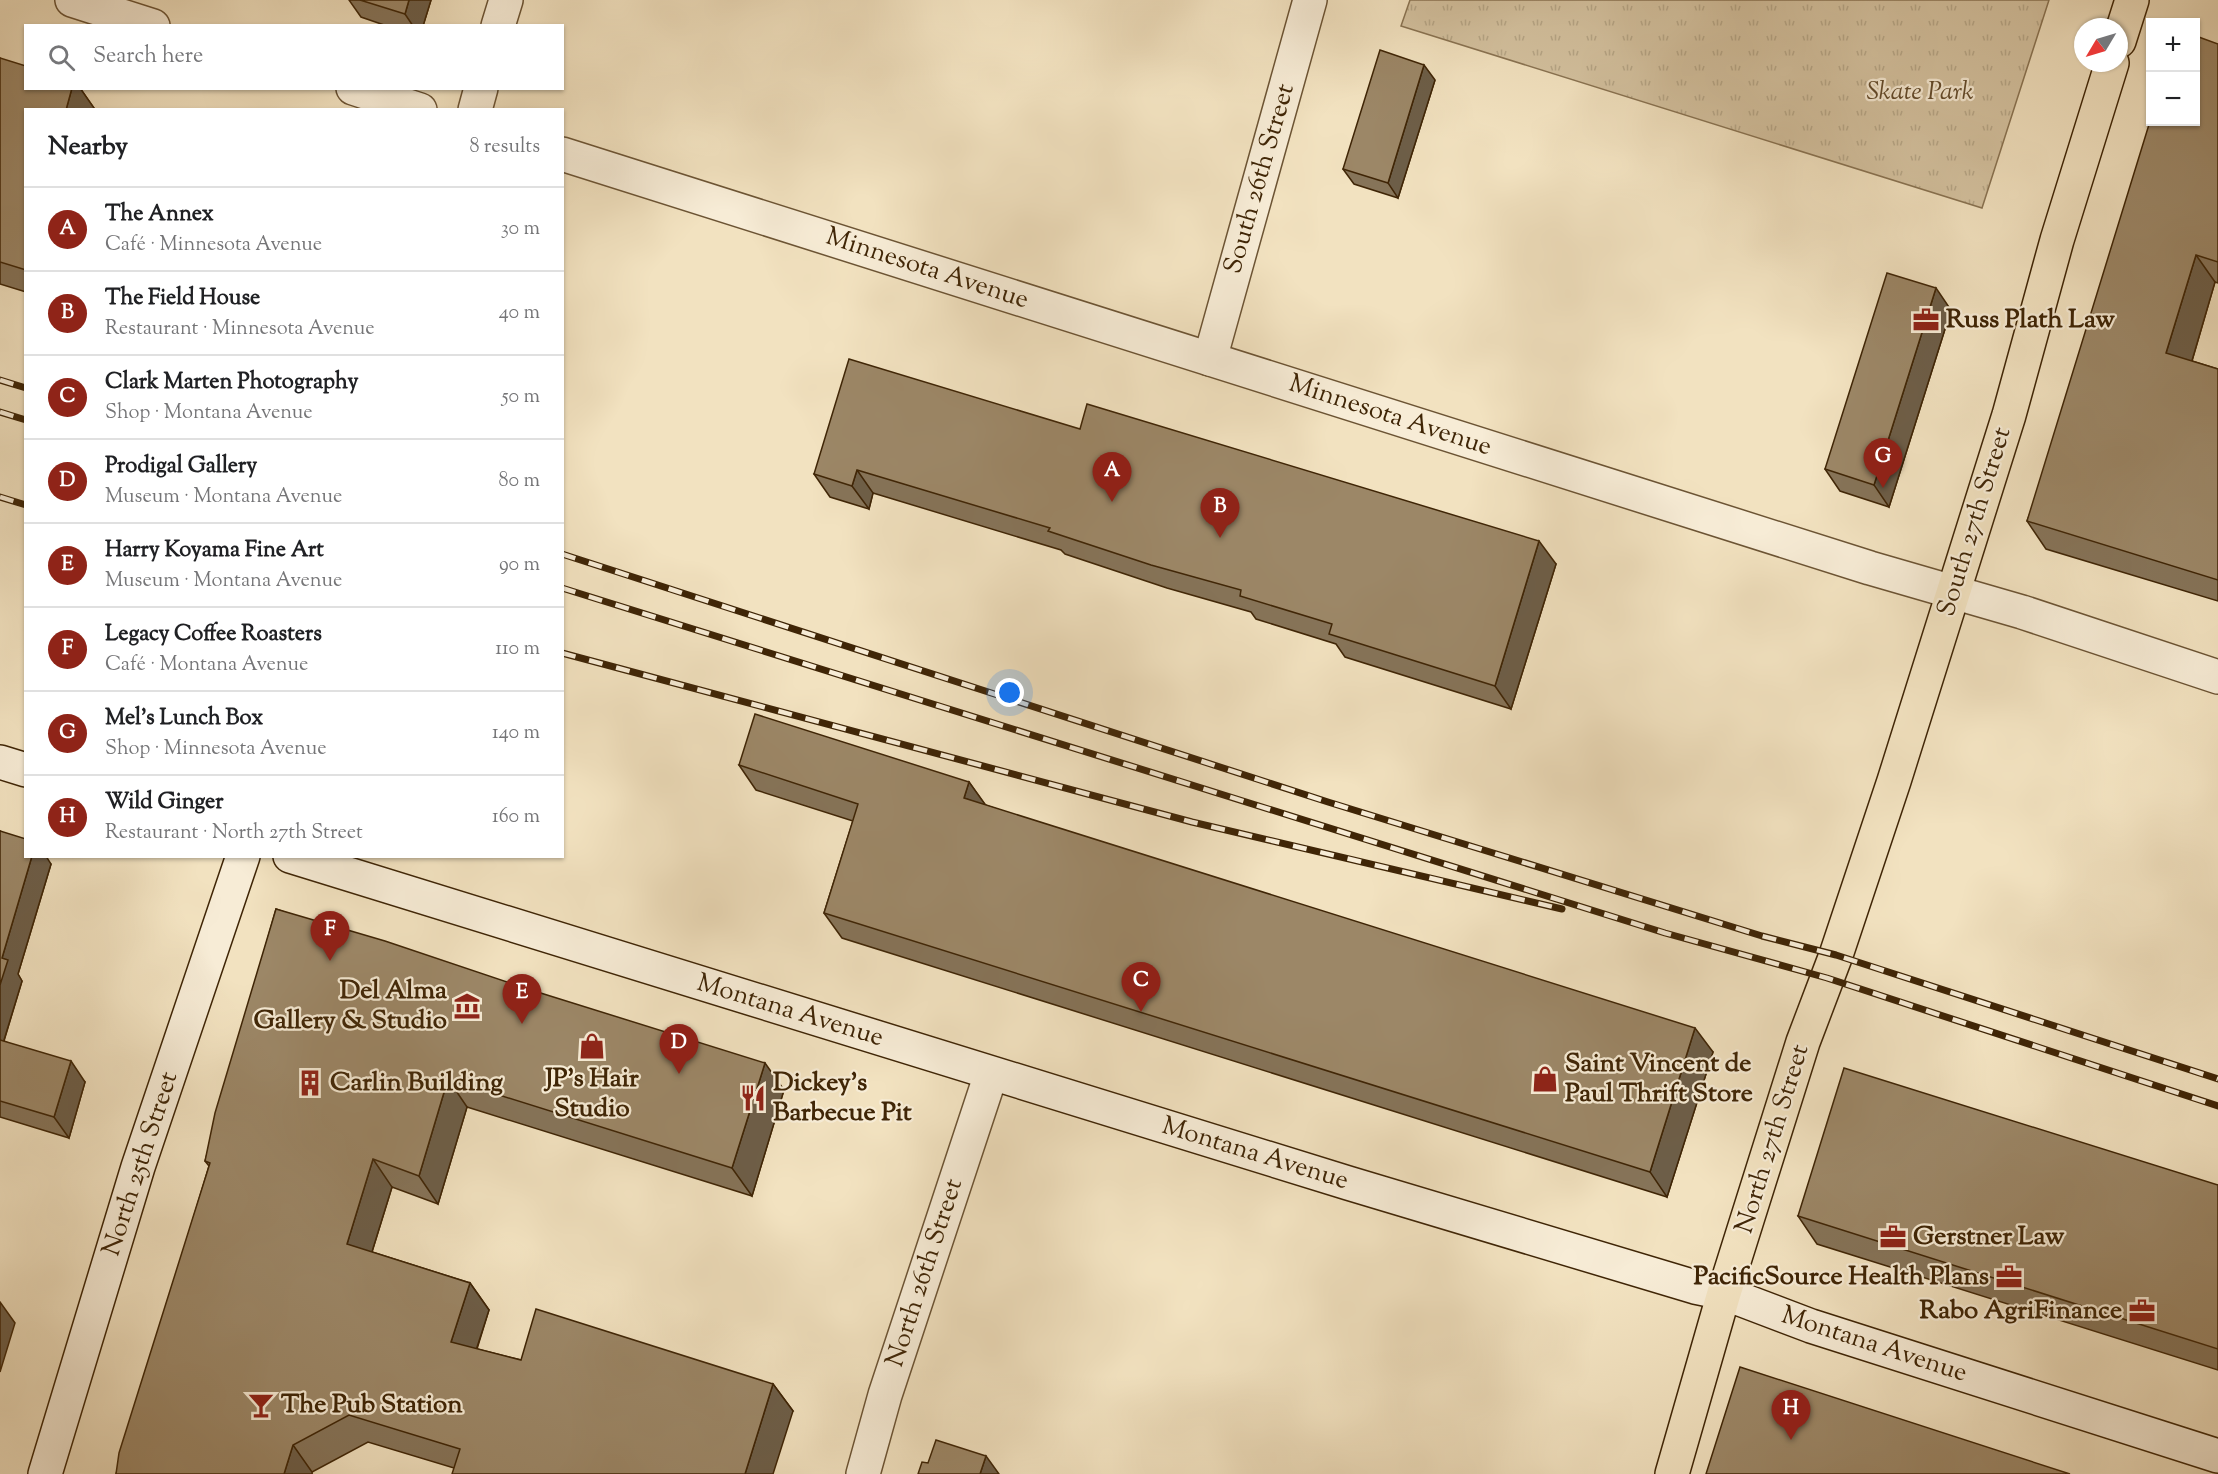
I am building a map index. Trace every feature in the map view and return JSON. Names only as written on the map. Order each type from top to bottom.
[{"type":"main road","points":[[2126,18],[2132,0]]},
{"type":"main road","name":"South 27th Street","points":[[1827,978],[1894,781],[2009,415],[2057,240],[2109,72]]},
{"type":"main road","name":"North 27th Street","points":[[1672,1474],[1724,1293],[1803,1042],[1827,978]]},
{"type":"street","points":[[72,0],[147,24]]},
{"type":"street","points":[[499,24],[506,0]]},
{"type":"street","name":"South 26th Street","points":[[1210,359],[1310,0]]},
{"type":"street","points":[[359,90],[414,108]]},
{"type":"street","points":[[476,108],[480,90]]},
{"type":"street","name":"Minnesota Avenue","points":[[564,155],[2022,612],[2218,677]]},
{"type":"street","points":[[0,762],[24,769]]},
{"type":"street","name":"North 25th Street","points":[[45,1474],[138,1167],[242,858]]},
{"type":"street","name":"Montana Avenue","points":[[296,858],[1348,1183],[1695,1287],[1724,1293],[1811,1326],[2218,1456]]},
{"type":"street","name":"North 26th Street","points":[[863,1474],[885,1395],[991,1074]]},
{"type":"green space","name":"Skate Park","points":[[1410,0],[2049,0],[1982,208],[1401,26]]},
{"type":"building","points":[[360,0],[409,0],[405,14]]},
{"type":"building","points":[[2200,37],[2218,44],[2218,262],[2196,255],[2166,353],[2218,369],[2218,580],[2027,521],[2149,126],[2200,126]]},
{"type":"building","points":[[1380,50],[1424,65],[1388,183],[1343,169]]},
{"type":"building","points":[[0,58],[24,65],[24,90],[71,90],[67,108],[24,108],[24,269],[0,262]]},
{"type":"building","points":[[1887,273],[1936,288],[1874,485],[1825,469]]},
{"type":"building","points":[[849,359],[1080,429],[1087,404],[1539,541],[1495,686],[1329,634],[1332,624],[1240,596],[1241,590],[1151,565],[1048,531],[1050,528],[857,470],[852,486],[814,474]]},
{"type":"building","points":[[755,714],[969,782],[964,798],[1695,1028],[1650,1172],[824,913],[858,804],[739,765]]},
{"type":"building","points":[[0,831],[24,838],[24,858],[31,858],[2,958],[8,960],[0,985]]},
{"type":"building","points":[[276,909],[385,941],[531,990],[765,1063],[732,1168],[448,1079],[419,1176],[373,1159],[347,1244],[470,1283],[451,1342],[521,1360],[536,1309],[773,1384],[745,1474],[452,1474],[460,1449],[349,1415],[293,1445],[284,1474],[116,1474],[119,1453],[210,1163],[205,1161],[215,1113]]},
{"type":"building","points":[[0,1040],[71,1061],[54,1117],[0,1101]]},
{"type":"building","points":[[1844,1068],[2218,1185],[2218,1349],[1798,1216]]},
{"type":"building","points":[[1740,1367],[2070,1474],[1706,1474]]},
{"type":"building","points":[[936,1440],[986,1456],[980,1474],[918,1474],[922,1462],[928,1463]]},
{"type":"railway","points":[[0,380],[24,387]]},
{"type":"railway","points":[[0,412],[24,419]]},
{"type":"railway","points":[[0,497],[24,504]]},
{"type":"railway","points":[[564,555],[1328,802],[1762,936],[1836,955],[2218,1079]]},
{"type":"railway","points":[[564,589],[1665,933],[1827,978],[2218,1106]]},
{"type":"railway","points":[[564,654],[1192,822],[1562,909]]},
{"type":"place","name":"Russ Plath Law","points":[[1926,320]]},
{"type":"place","name":"Mel's Lunch Box","points":[[1883,488]]},
{"type":"place","name":"The Annex","points":[[1112,502]]},
{"type":"place","name":"The Field House","points":[[1220,538]]},
{"type":"place","name":"Legacy Coffee Roasters","points":[[330,961]]},
{"type":"place","name":"Del Alma Gallery & Studio","points":[[467,1006]]},
{"type":"place","name":"Clark Marten Photography","points":[[1141,1012]]},
{"type":"place","name":"Harry Koyama Fine Art","points":[[522,1024]]},
{"type":"place","name":"JP’s Hair Studio","points":[[592,1046]]},
{"type":"place","name":"Prodigal Gallery","points":[[679,1074]]},
{"type":"place","name":"Saint Vincent de Paul Thrift Store","points":[[1545,1079]]},
{"type":"place","name":"Carlin Building","points":[[310,1083]]},
{"type":"place","name":"Dickey's Barbecue Pit","points":[[753,1098]]},
{"type":"place","name":"Gerstner Law","points":[[1893,1237]]},
{"type":"place","name":"PacificSource Health Plans","points":[[2009,1277]]},
{"type":"place","name":"Rabo AgriFinance","points":[[2142,1311]]},
{"type":"place","name":"The Pub Station","points":[[261,1405]]},
{"type":"place","name":"Wild Ginger","points":[[1791,1440]]}]
